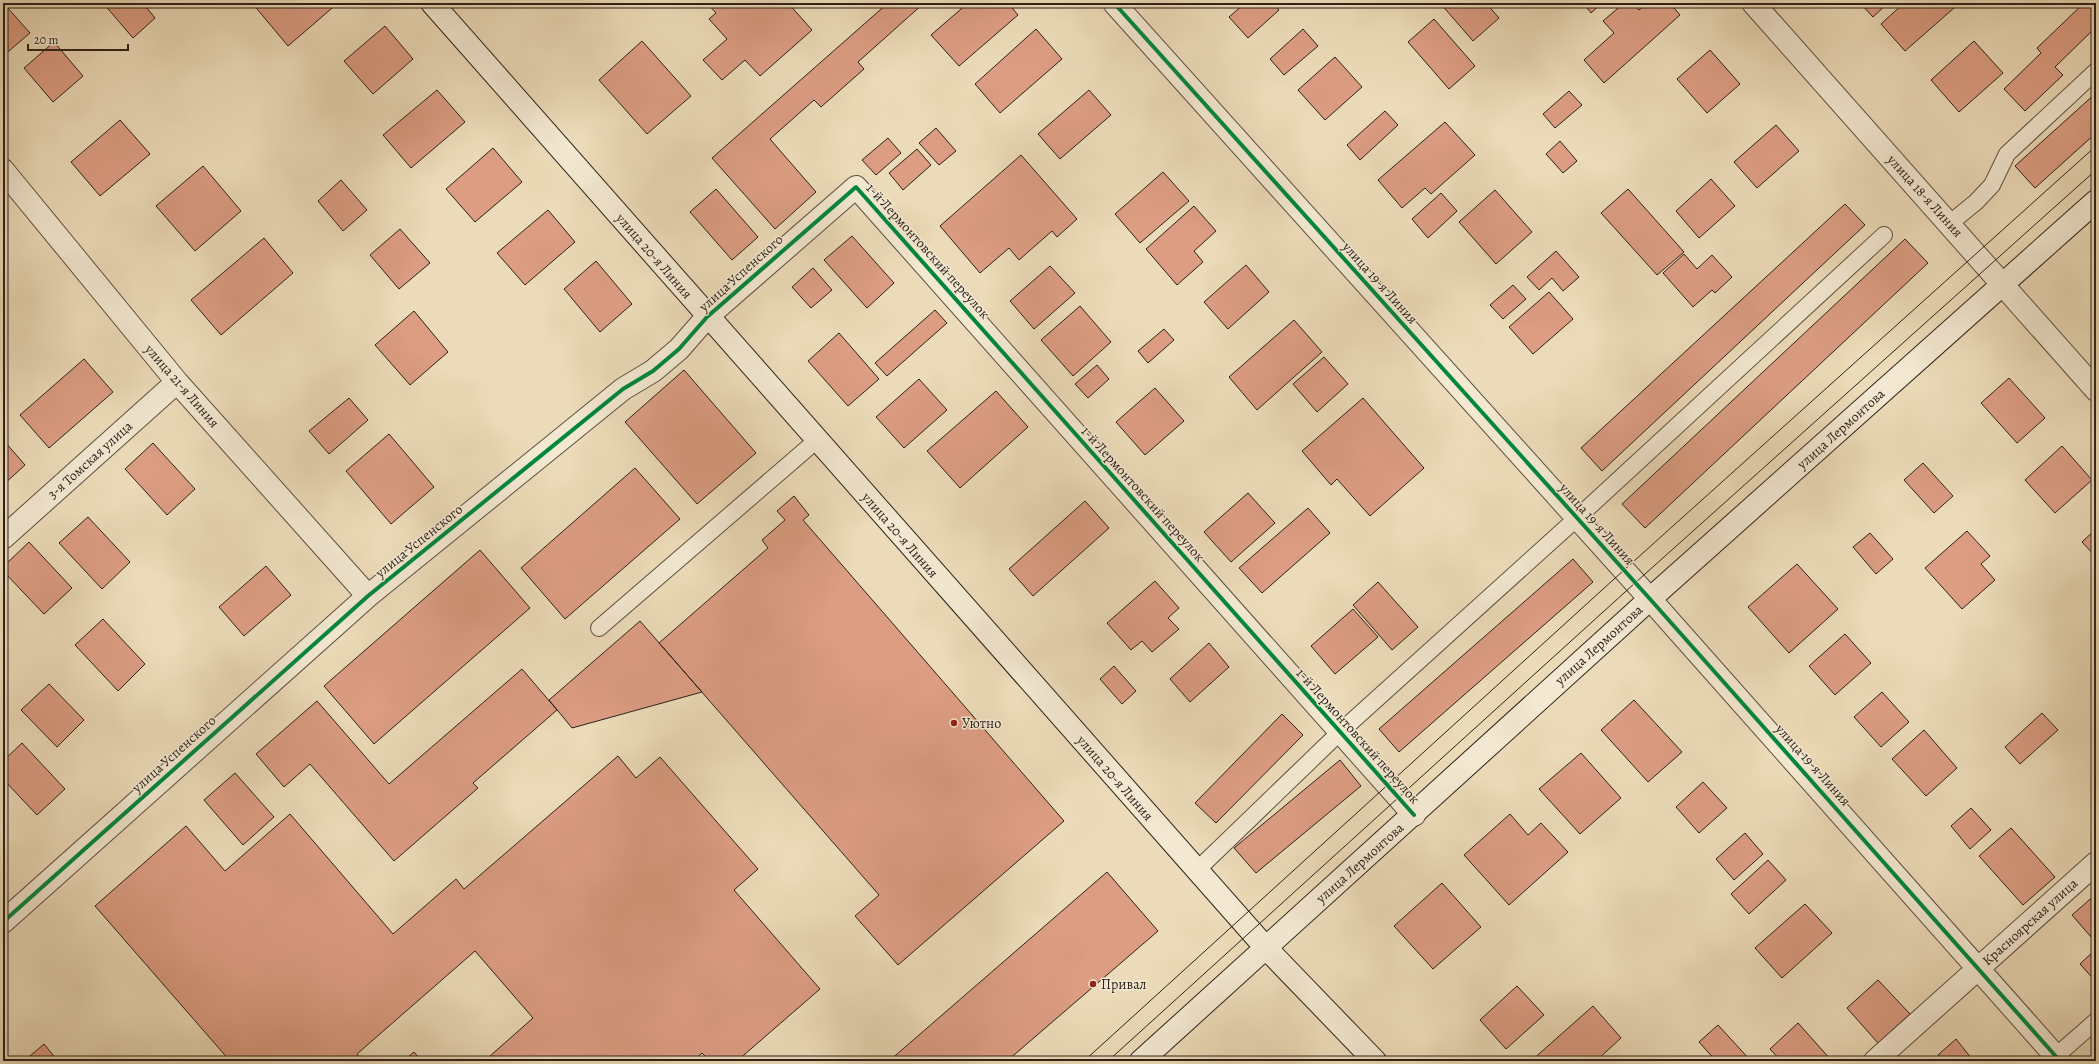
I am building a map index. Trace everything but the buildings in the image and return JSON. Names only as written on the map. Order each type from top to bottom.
[{"type":"street","name":"улица 20-я Линия","points":[[432,3],[1266,948],[1375,1061]]},
{"type":"street","name":"улица 19-я Линия","points":[[1114,3],[1650,599],[2058,1058]]},
{"type":"street","name":"улица 18-я Линия","points":[[1754,3],[2096,390]]},
{"type":"street","name":"улица 21-я Линия","points":[[3,170],[177,382],[368,596]]},
{"type":"street","name":"улица Успенского","points":[[3,922],[368,596],[623,389],[653,371],[679,349],[707,316],[856,187]]},
{"type":"street","name":"1-й Лермонтовский переулок","points":[[856,187],[1414,815]]},
{"type":"street","name":"улица Лермонтова","points":[[1141,1061],[1414,815],[1650,599],[2096,200]]},
{"type":"street","name":"3-я Томская улица","points":[[3,538],[177,382]]},
{"type":"street","name":"Красноярская улица","points":[[1875,1061],[2096,863]]},
{"type":"lane","points":[[1949,224],[1976,202],[1992,185],[2007,154],[2096,71]]},
{"type":"lane","points":[[1197,870],[1339,732],[1577,518],[1884,235]]},
{"type":"lane","points":[[599,628],[817,440]]},
{"type":"lane","points":[[2058,1058],[2096,1021]]},
{"type":"tram line","points":[[1084,1061],[1624,570],[2096,146]]},
{"type":"tram line","points":[[1108,1061],[1635,583],[2096,170]]},
{"type":"cycle path","points":[[1114,3],[1650,599],[2060,1061]]},
{"type":"cycle path","points":[[3,922],[368,596],[623,389],[653,371],[679,349],[707,317],[856,187],[1414,815]]},
{"type":"place","name":"Уютно","points":[[954,723]]},
{"type":"place","name":"Привал","points":[[1093,984]]}]
